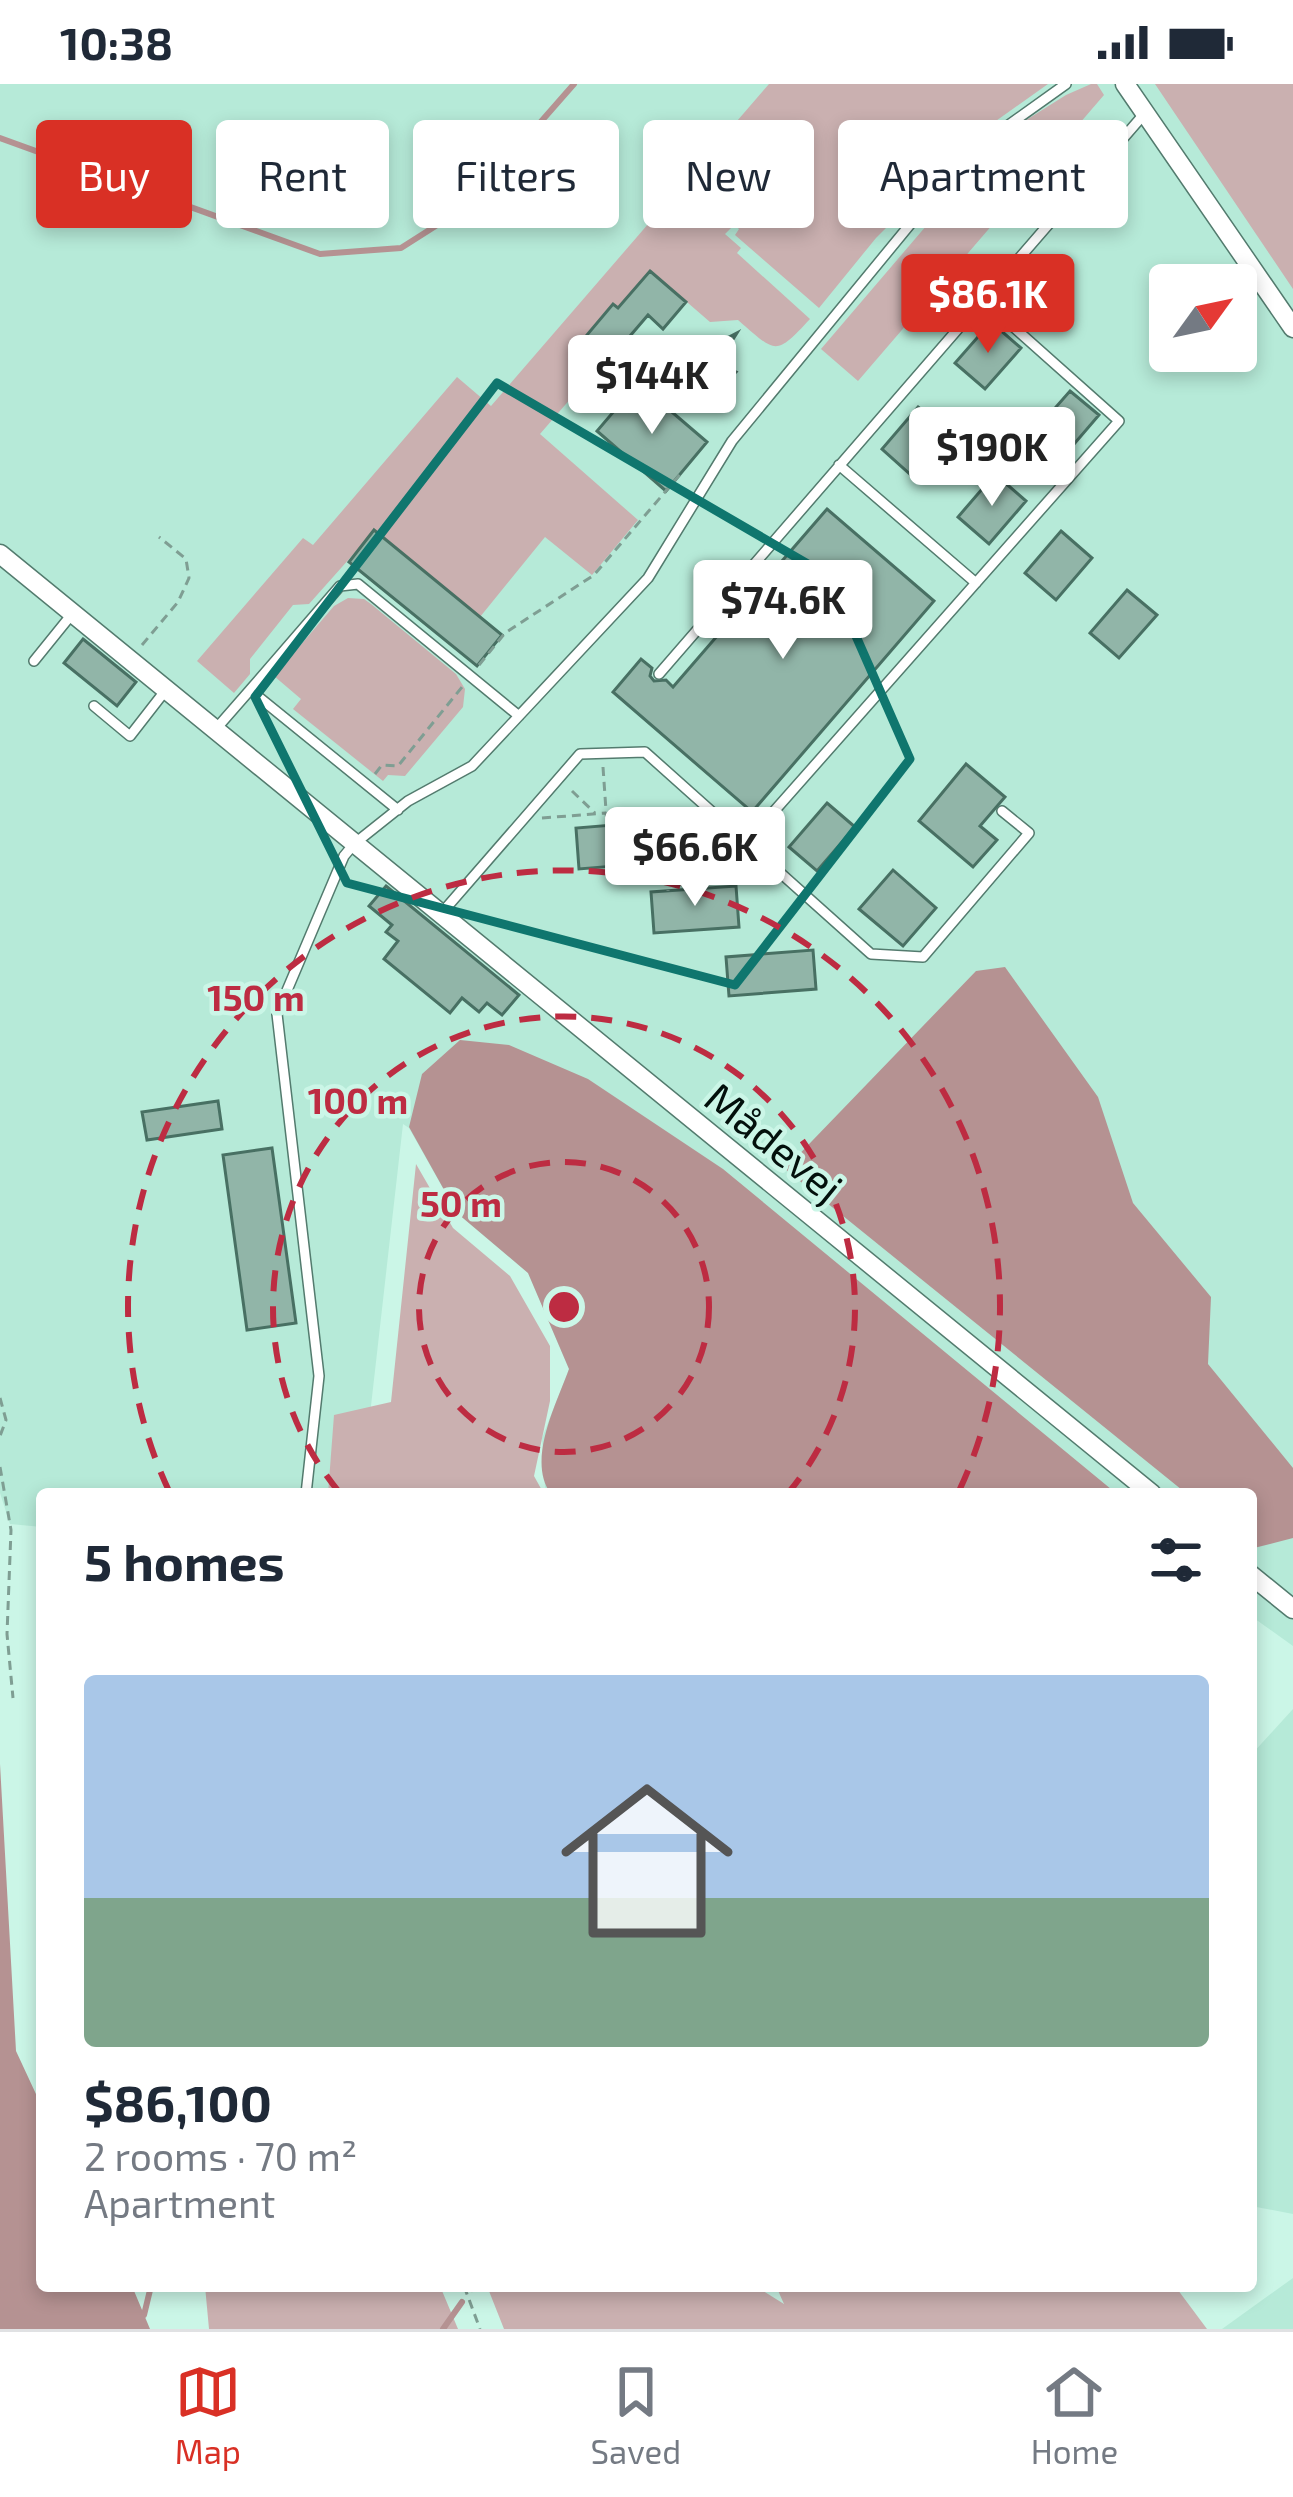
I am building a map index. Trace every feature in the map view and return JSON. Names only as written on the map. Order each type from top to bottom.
[{"type":"street","points":[[1125,84],[1293,328]]},
{"type":"street","name":"Mådevej","points":[[0,554],[1145,1488]]},
{"type":"street","points":[[1257,1580],[1293,1609]]},
{"type":"lane","points":[[307,1488],[319,1376],[277,1014],[344,856],[398,809],[472,766],[648,578],[732,441],[954,171],[1066,84]]},
{"type":"lane","points":[[659,674],[1144,112]]},
{"type":"lane","points":[[743,840],[1119,421],[982,299]]},
{"type":"lane","points":[[838,466],[976,583]]},
{"type":"lane","points":[[215,730],[340,586],[358,584],[518,716]]},
{"type":"lane","points":[[34,661],[72,614]]},
{"type":"lane","points":[[94,706],[130,736],[166,690]]},
{"type":"lane","points":[[250,690],[398,809]]},
{"type":"lane","points":[[440,914],[580,754],[645,752],[872,954],[923,956],[1029,833],[1002,811]]},
{"type":"path","points":[[375,775],[382,766],[398,766],[506,633],[594,575],[683,470]]},
{"type":"path","points":[[130,661],[178,602],[189,578],[186,559],[159,537]]},
{"type":"path","points":[[602,754],[607,826]]},
{"type":"path","points":[[559,779],[597,814]]},
{"type":"path","points":[[525,819],[606,813]]},
{"type":"path","points":[[668,891],[665,842],[743,840]]},
{"type":"path","points":[[0,1398],[6,1420],[0,1436]]},
{"type":"path","points":[[0,1467],[11,1530],[8,1634],[13,1698]]},
{"type":"path","points":[[466,2292],[480,2329]]},
{"type":"highlighted area","points":[[497,383],[830,577],[910,759],[735,985],[347,883],[255,697]]},
{"type":"shaded area","points":[[0,84],[1156,84],[1293,281],[1293,1646],[1257,1620],[1257,1488],[546,1488],[542,1438],[569,1369],[528,1273],[457,1213],[403,1124],[362,1488],[36,1488],[36,1526],[10,1524],[0,1493]]},
{"type":"shaded area","points":[[769,84],[1048,84],[997,120],[838,120],[838,228],[886,228],[819,308],[735,235],[738,228],[814,228],[814,120],[738,120]]},
{"type":"shaded area","points":[[1097,84],[1104,95],[1082,120],[1026,120],[1066,95]]},
{"type":"shaded area","points":[[1155,84],[1293,84],[1293,289]]},
{"type":"shaded area","points":[[645,228],[731,228],[725,234],[741,248],[737,253],[810,319],[782,345],[768,344],[738,320],[710,322],[651,271],[628,297],[649,316],[638,326],[612,305],[581,341],[603,361],[540,434],[638,520],[592,575],[545,537],[480,617],[374,531],[309,604],[293,605],[250,659],[250,674],[234,693],[197,661],[303,538],[313,545],[457,377],[491,406]]},
{"type":"shaded area","points":[[924,228],[990,228],[858,381],[821,349]]},
{"type":"shaded area","points":[[348,598],[371,604],[456,674],[465,689],[463,707],[405,776],[388,775],[383,781],[293,709],[301,699],[274,676],[334,606]]},
{"type":"shaded area","points":[[1005,967],[1098,1097],[1133,1203],[1211,1297],[1208,1364],[1293,1468],[1293,1538],[1257,1547],[1257,1488],[1180,1488],[785,1169],[976,971]]},
{"type":"shaded area","points":[[460,1040],[509,1045],[588,1079],[723,1169],[1110,1488],[548,1488],[543,1448],[569,1369],[528,1273],[457,1213],[409,1127],[422,1074]]},
{"type":"shaded area","points":[[416,1164],[453,1228],[510,1276],[550,1346],[550,1401],[534,1476],[541,1488],[328,1488],[334,1415],[391,1402]]},
{"type":"shaded area","points":[[1293,1709],[1293,2214],[1257,2207],[1257,1748]]},
{"type":"shaded area","points":[[0,1764],[16,2051],[36,2094],[36,2292],[135,2292],[150,2329],[0,2329]]},
{"type":"shaded area","points":[[1293,2278],[1293,2329],[1222,2329]]},
{"type":"shaded area","points":[[206,2292],[443,2292],[458,2329],[209,2329]]},
{"type":"shaded area","points":[[489,2292],[765,2292],[784,2304],[779,2292],[1179,2292],[1207,2329],[504,2329]]},
{"type":"building","points":[[650,271],[686,302],[663,329],[648,315],[606,364],[581,342]]},
{"type":"building","points":[[991,322],[1021,348],[985,389],[955,363]]},
{"type":"building","points":[[737,333],[718,363],[736,372],[707,402],[705,384],[672,363],[685,343],[698,337],[708,348]]},
{"type":"building","points":[[638,383],[707,442],[666,491],[597,431]]},
{"type":"building","points":[[1070,391],[1099,415],[1063,457],[1034,432]]},
{"type":"building","points":[[918,407],[947,432],[911,475],[882,449]]},
{"type":"building","points":[[995,474],[1026,501],[989,544],[958,517]]},
{"type":"building","points":[[827,509],[934,601],[752,812],[613,692],[641,659],[652,668],[654,681],[666,680],[673,687]]},
{"type":"building","points":[[374,530],[502,635],[477,666],[349,562]]},
{"type":"building","points":[[1061,531],[1092,558],[1056,600],[1025,573]]},
{"type":"building","points":[[1127,590],[1157,615],[1119,658],[1090,633]]},
{"type":"building","points":[[83,639],[136,682],[117,706],[64,663]]},
{"type":"building","points":[[966,764],[1005,797],[980,826],[997,840],[973,867],[919,821]]},
{"type":"building","points":[[827,803],[855,827],[817,871],[789,847]]},
{"type":"building","points":[[661,821],[665,862],[579,869],[576,828]]},
{"type":"building","points":[[893,870],[936,908],[903,946],[859,909]]},
{"type":"building","points":[[386,886],[519,995],[502,1015],[487,1003],[479,1012],[462,998],[450,1013],[384,959],[398,941],[386,932],[392,925],[369,906]]},
{"type":"building","points":[[736,886],[739,927],[654,933],[651,892]]},
{"type":"building","points":[[813,950],[816,989],[729,996],[726,957]]},
{"type":"building","points":[[218,1101],[222,1129],[147,1140],[142,1112]]},
{"type":"building","points":[[272,1148],[296,1323],[247,1330],[223,1155]]},
{"type":"waterway","points":[[0,138],[320,254],[401,248],[467,206],[574,84]]},
{"type":"waterway","points":[[144,2315],[150,2292]]},
{"type":"waterway","points":[[443,2329],[462,2302]]}]
